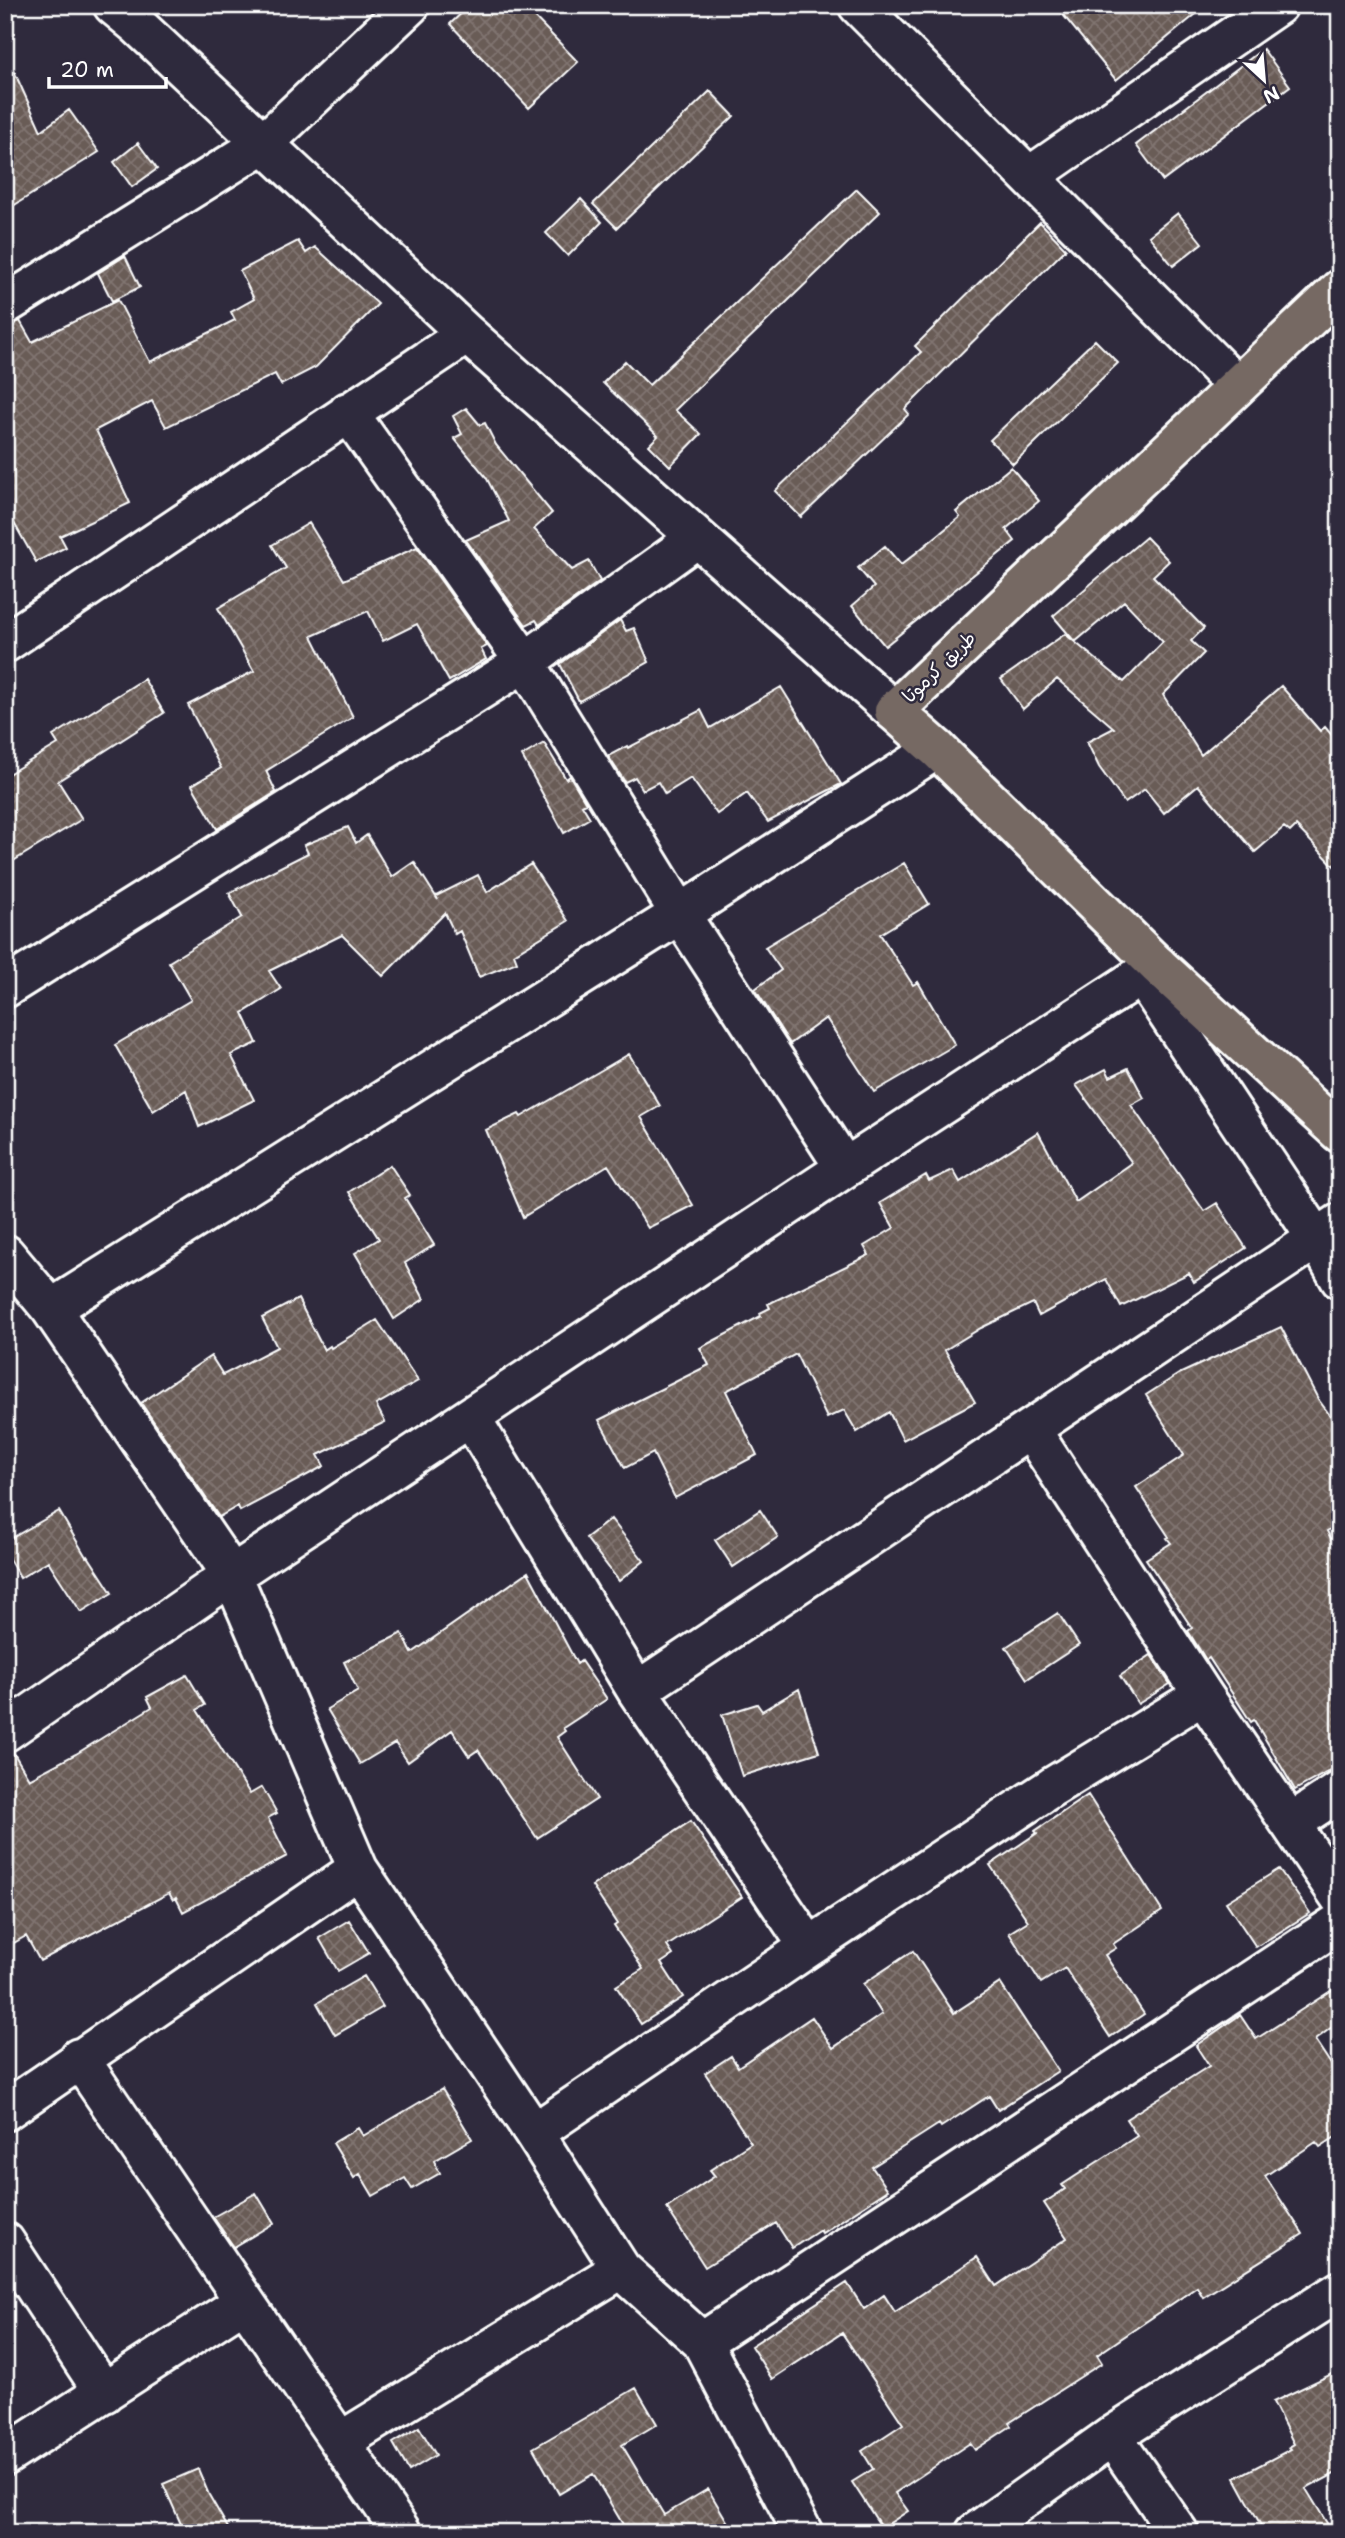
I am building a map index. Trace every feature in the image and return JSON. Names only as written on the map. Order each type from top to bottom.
[{"type":"main road","name":"طريق كرموتا","points":[[1340,289],[894,711],[937,749],[1149,970],[1340,1133]]},
{"type":"street","points":[[5,305],[263,144],[410,5]]},
{"type":"street","points":[[858,5],[1236,385]]},
{"type":"street","points":[[1030,176],[1278,5]]},
{"type":"street","points":[[134,11],[263,144],[467,334],[894,711]]},
{"type":"street","points":[[5,643],[467,334]]},
{"type":"street","points":[[348,412],[525,662],[680,914],[845,1168]]},
{"type":"street","points":[[5,988],[525,662],[697,538]]},
{"type":"street","points":[[51,1309],[680,914],[937,749]]},
{"type":"street","points":[[5,1732],[232,1576],[845,1168],[1149,970],[1328,1231],[1340,1279]]},
{"type":"street","points":[[637,1691],[1328,1231]]},
{"type":"street","points":[[5,1254],[51,1309],[232,1576],[358,1869],[621,2269],[702,2342],[803,2533]]},
{"type":"street","points":[[471,1418],[637,1691],[809,1947]]},
{"type":"street","points":[[1031,1430],[1203,1695],[1340,1897]]},
{"type":"street","points":[[534,2133],[1052,1787],[1203,1695]]},
{"type":"street","points":[[1291,1823],[1340,1791]]},
{"type":"street","points":[[5,2111],[358,1869]]},
{"type":"street","points":[[702,2342],[1340,1922]]},
{"type":"street","points":[[79,2059],[402,2533]]},
{"type":"street","points":[[5,2242],[104,2393]]},
{"type":"street","points":[[340,2442],[621,2269]]},
{"type":"street","points":[[975,2533],[1112,2436],[1340,2291]]},
{"type":"street","points":[[5,2456],[244,2302]]},
{"type":"street","points":[[1112,2436],[1179,2533]]},
{"type":"building","points":[[470,5],[523,5],[578,62],[529,108],[450,24]]},
{"type":"building","points":[[1055,5],[1207,5],[1116,80]]},
{"type":"building","points":[[1263,49],[1290,86],[1163,181],[1136,145]]},
{"type":"building","points":[[5,51],[41,131],[69,110],[99,152],[5,211]]},
{"type":"building","points":[[710,91],[734,116],[617,228],[593,204]]},
{"type":"building","points":[[138,143],[157,169],[132,187],[114,162]]},
{"type":"building","points":[[857,189],[880,212],[675,410],[701,434],[670,466],[649,445],[658,436],[603,383],[625,361],[649,385]]},
{"type":"building","points":[[581,199],[602,222],[568,256],[546,233]]},
{"type":"building","points":[[1178,213],[1202,243],[1173,266],[1149,236]]},
{"type":"building","points":[[1040,222],[1066,249],[905,409],[909,414],[801,517],[775,491],[921,352],[915,346]]},
{"type":"building","points":[[298,241],[306,253],[315,247],[378,304],[316,367],[281,385],[275,374],[166,427],[152,401],[96,430],[130,503],[60,536],[66,547],[36,562],[5,507],[5,327],[20,321],[32,342],[118,300],[150,362],[235,320],[231,312],[254,299],[240,271]]},
{"type":"building","points":[[125,256],[140,287],[112,301],[98,273]]},
{"type":"building","points":[[1095,340],[1118,363],[1013,464],[990,440]]},
{"type":"building","points":[[466,408],[480,425],[485,423],[496,445],[552,513],[534,529],[572,570],[589,561],[600,581],[539,625],[536,620],[526,625],[466,540],[509,521],[486,477],[454,438],[462,434],[453,416]]},
{"type":"building","points":[[1011,467],[1039,501],[1006,529],[1015,541],[885,646],[852,606],[874,587],[858,568],[885,546],[901,565],[960,517],[956,512]]},
{"type":"building","points":[[309,523],[344,580],[417,547],[487,646],[481,649],[486,659],[449,681],[417,624],[383,641],[368,611],[312,636],[353,717],[266,771],[276,792],[217,829],[192,785],[221,768],[188,705],[254,671],[218,608],[286,568],[272,545]]},
{"type":"building","points":[[1146,537],[1169,561],[1153,576],[1204,628],[1191,641],[1204,653],[1163,695],[1201,755],[1281,686],[1320,731],[1325,727],[1340,745],[1340,872],[1296,826],[1290,832],[1284,827],[1255,852],[1198,785],[1164,813],[1145,789],[1125,803],[1099,767],[1087,742],[1114,728],[1057,679],[1023,709],[1001,679],[1065,634],[1124,682],[1163,642],[1124,601],[1075,642],[1053,616]]},
{"type":"building","points":[[620,620],[626,631],[634,628],[649,662],[579,701],[560,664]]},
{"type":"building","points":[[144,679],[164,713],[58,781],[82,819],[5,866],[5,776],[58,744],[53,736]]},
{"type":"building","points":[[781,687],[841,784],[768,822],[747,793],[717,814],[691,778],[665,794],[658,782],[643,790],[635,777],[625,782],[608,756],[701,710],[710,728]]},
{"type":"building","points":[[544,743],[566,779],[570,776],[586,803],[582,805],[590,818],[564,833],[522,756]]},
{"type":"building","points":[[348,827],[356,843],[367,835],[392,877],[414,862],[438,900],[436,896],[478,875],[487,892],[531,864],[568,921],[514,954],[517,962],[479,977],[460,931],[455,934],[445,913],[383,976],[342,935],[269,971],[281,989],[243,1013],[257,1043],[231,1055],[254,1100],[199,1127],[186,1090],[153,1111],[115,1045],[191,1000],[169,962],[242,917],[229,893],[308,853],[304,845]]},
{"type":"building","points":[[904,863],[929,904],[880,934],[913,985],[918,982],[955,1045],[874,1092],[826,1018],[790,1044],[755,989],[781,970],[765,947]]},
{"type":"building","points":[[629,1054],[660,1106],[641,1117],[693,1205],[648,1228],[608,1165],[523,1217],[486,1130],[519,1114],[521,1117]]},
{"type":"building","points":[[1128,1068],[1144,1098],[1131,1105],[1204,1211],[1217,1203],[1246,1248],[1194,1282],[1189,1273],[1121,1307],[1106,1279],[1039,1316],[1033,1303],[981,1328],[945,1350],[975,1402],[903,1440],[889,1412],[857,1432],[844,1410],[827,1418],[796,1354],[726,1391],[757,1455],[675,1498],[653,1453],[625,1468],[599,1420],[709,1365],[700,1348],[761,1316],[760,1313],[770,1308],[768,1304],[869,1255],[864,1246],[894,1228],[880,1203],[926,1175],[929,1181],[953,1170],[960,1182],[1038,1132],[1076,1202],[1132,1163],[1076,1085],[1106,1069],[1110,1077]]},
{"type":"building","points":[[390,1165],[410,1195],[405,1198],[434,1245],[405,1263],[424,1299],[394,1319],[355,1253],[379,1239],[349,1192]]},
{"type":"building","points":[[298,1299],[324,1350],[377,1320],[418,1381],[376,1405],[385,1422],[318,1455],[324,1466],[240,1511],[238,1506],[219,1517],[141,1403],[211,1356],[223,1375],[277,1347],[262,1318]]},
{"type":"building","points":[[1281,1327],[1318,1399],[1340,1429],[1340,1523],[1327,1531],[1340,1556],[1340,1765],[1295,1790],[1254,1720],[1251,1722],[1209,1658],[1206,1660],[1188,1631],[1192,1628],[1146,1559],[1171,1543],[1136,1487],[1184,1455],[1146,1395],[1179,1374]]},
{"type":"building","points":[[760,1510],[778,1537],[733,1567],[715,1540]]},
{"type":"building","points":[[59,1511],[86,1557],[88,1556],[112,1593],[81,1612],[48,1561],[20,1578],[5,1552],[5,1542]]},
{"type":"building","points":[[611,1519],[644,1561],[619,1581],[586,1538]]},
{"type":"building","points":[[528,1572],[577,1664],[581,1661],[607,1699],[563,1728],[565,1731],[557,1737],[597,1799],[537,1838],[478,1750],[469,1756],[452,1730],[408,1762],[395,1743],[360,1764],[327,1709],[358,1691],[344,1662],[402,1633],[412,1653]]},
{"type":"building","points":[[1058,1613],[1079,1645],[1027,1679],[1006,1647]]},
{"type":"building","points":[[1151,1655],[1170,1684],[1138,1704],[1120,1676]]},
{"type":"building","points":[[187,1675],[205,1705],[197,1710],[250,1794],[262,1787],[277,1813],[268,1818],[287,1856],[183,1912],[176,1898],[173,1900],[169,1893],[40,1961],[26,1936],[5,1948],[5,1754],[13,1752],[29,1779],[76,1754],[152,1707],[147,1697]]},
{"type":"building","points":[[799,1689],[819,1752],[742,1776],[722,1715],[757,1704],[762,1711]]},
{"type":"building","points":[[1088,1795],[1162,1911],[1113,1944],[1116,1948],[1105,1955],[1144,2014],[1110,2037],[1065,1968],[1041,1983],[1009,1933],[1028,1921],[990,1865]]},
{"type":"building","points":[[691,1821],[742,1897],[667,1946],[673,1955],[661,1963],[683,1997],[641,2024],[616,1986],[643,1969],[614,1926],[617,1924],[592,1886]]},
{"type":"building","points":[[1279,1869],[1310,1913],[1256,1947],[1226,1902]]},
{"type":"building","points":[[349,1920],[369,1953],[338,1971],[319,1938]]},
{"type":"building","points":[[913,1951],[954,2013],[1000,1983],[1058,2071],[998,2110],[989,2096],[872,2167],[888,2190],[822,2233],[820,2230],[792,2248],[776,2223],[705,2267],[667,2208],[715,2176],[710,2170],[751,2143],[705,2073],[731,2056],[738,2067],[812,2017],[833,2048],[882,2014],[863,1984]]},
{"type":"building","points":[[364,1976],[383,2007],[335,2035],[317,2003]]},
{"type":"building","points":[[1340,1985],[1340,2021],[1315,2040],[1340,2078],[1340,2134],[1320,2147],[1316,2142],[1265,2176],[1303,2234],[1203,2297],[1197,2287],[1097,2355],[1102,2363],[1009,2423],[1011,2426],[975,2450],[970,2443],[895,2493],[908,2511],[882,2528],[852,2482],[873,2469],[862,2451],[903,2424],[842,2333],[772,2379],[751,2346],[847,2283],[864,2309],[884,2295],[895,2312],[977,2257],[996,2286],[1067,2238],[1044,2203],[1065,2189],[1062,2185],[1137,2136],[1126,2119],[1209,2066],[1196,2046],[1198,2044],[1240,2015],[1256,2039]]},
{"type":"building","points":[[442,2089],[472,2139],[434,2161],[440,2173],[412,2189],[405,2178],[373,2196],[360,2174],[354,2178],[333,2143],[358,2128],[363,2136]]},
{"type":"building","points":[[256,2193],[274,2223],[234,2247],[213,2217]]},
{"type":"building","points":[[1340,2370],[1340,2471],[1306,2489],[1333,2533],[1265,2533],[1235,2478],[1291,2449],[1289,2447],[1294,2444],[1273,2402]]},
{"type":"building","points":[[636,2388],[657,2424],[622,2445],[664,2515],[708,2489],[734,2533],[628,2533],[593,2474],[559,2494],[533,2448]]},
{"type":"building","points":[[419,2427],[436,2455],[409,2471],[393,2443]]},
{"type":"building","points":[[198,2469],[209,2495],[231,2533],[185,2533],[163,2484]]}]
